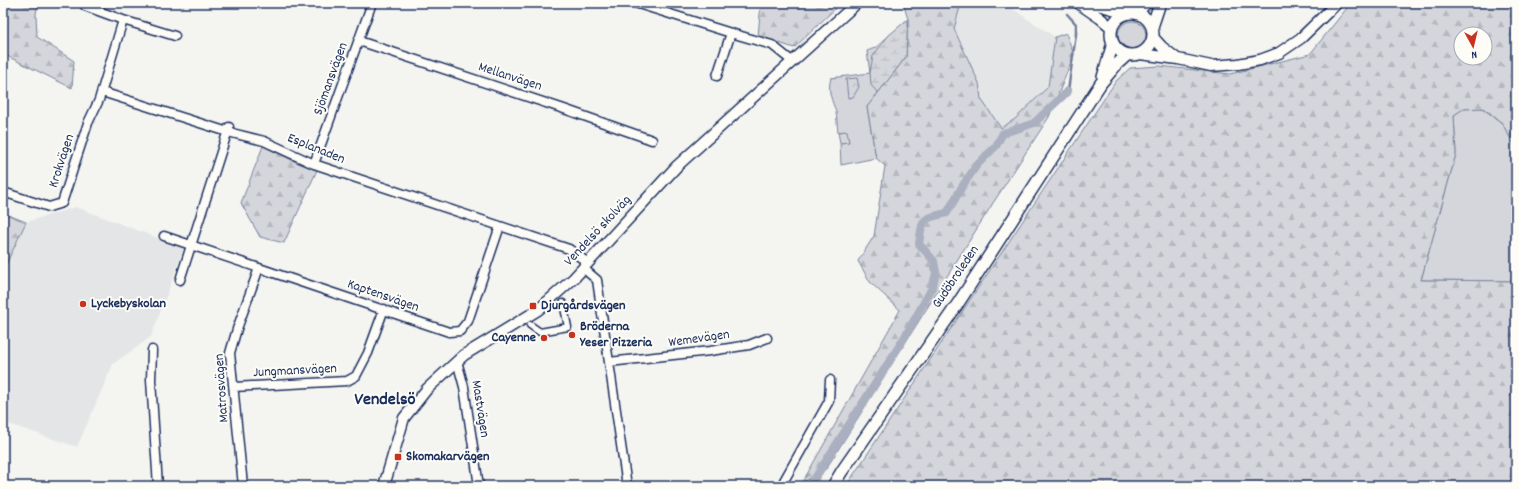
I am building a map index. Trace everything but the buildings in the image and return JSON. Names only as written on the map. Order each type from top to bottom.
[{"type":"main road","points":[[1146,3],[1132,13],[1119,17],[1114,23],[1111,36],[1113,43],[1121,53],[1127,55],[1140,54],[1146,50],[1152,41],[1160,3]]},
{"type":"main road","points":[[1132,13],[1144,16],[1148,20],[1153,32]]},
{"type":"main road","name":"Gudöbroleden","points":[[1102,84],[1113,43]]},
{"type":"main road","name":"Gudöbroleden","points":[[833,486],[957,305],[1102,84],[1117,64],[1127,55]]},
{"type":"street","name":"Sjömansvägen","points":[[314,164],[372,3]]},
{"type":"street","points":[[635,3],[772,45],[793,62]]},
{"type":"street","name":"Vendelsö skolväg","points":[[384,486],[404,418],[427,389],[464,355],[538,310],[586,265],[677,166],[857,3]]},
{"type":"street","points":[[1078,3],[1112,28]]},
{"type":"street","points":[[1090,3],[1132,13]]},
{"type":"street","points":[[1140,54],[1178,59],[1211,66],[1238,64],[1260,60],[1279,53],[1301,38],[1337,3]]},
{"type":"street","points":[[85,6],[175,36]]},
{"type":"street","points":[[102,92],[124,20]]},
{"type":"street","points":[[1153,32],[1162,47],[1178,59]]},
{"type":"street","points":[[717,76],[731,33]]},
{"type":"street","name":"Mellanvägen","points":[[359,41],[557,106],[652,140]]},
{"type":"street","name":"Esplanaden","points":[[102,92],[264,140],[314,164],[569,249],[586,265]]},
{"type":"street","name":"Krokvägen","points":[[3,192],[49,207],[62,203],[88,123],[102,92]]},
{"type":"street","points":[[180,280],[228,130]]},
{"type":"street","name":"Kaptensvägen","points":[[164,236],[449,332],[460,331],[468,321],[500,226]]},
{"type":"street","points":[[586,265],[597,280],[627,486]]},
{"type":"street","name":"Matrosvägen","points":[[242,486],[230,353],[259,268]]},
{"type":"street","points":[[530,325],[540,332],[568,327],[564,303]]},
{"type":"street","name":"Jungmansvägen","points":[[234,387],[347,381],[356,376],[368,353],[384,309]]},
{"type":"street","name":"Wemevägen","points":[[609,362],[710,351],[749,345],[767,338]]},
{"type":"street","points":[[152,350],[151,380],[158,486]]},
{"type":"street","name":"Mastvägen","points":[[457,361],[464,387],[479,486]]},
{"type":"street","points":[[781,486],[829,401],[830,380]]},
{"type":"shaded area","points":[[961,3],[1004,3],[1055,37],[1048,87],[1014,120],[1001,128],[981,99],[979,83],[954,29]]},
{"type":"shaded area","name":"Lyckebyskolan","points":[[76,207],[184,248],[151,337],[113,364],[77,447],[3,422],[3,271],[26,222]]},
{"type":"green space","points":[[3,3],[38,3],[36,14],[37,37],[74,61],[72,88],[3,54]]},
{"type":"green space","points":[[761,3],[841,3],[794,48],[758,36]]},
{"type":"green space","points":[[903,3],[961,3],[954,29],[979,83],[981,99],[1001,128],[1015,119],[1048,87],[1055,37],[1066,33],[1074,55],[1049,117],[993,203],[826,469],[802,483],[900,310],[870,282],[858,261],[874,236],[885,166],[876,158],[867,107],[906,57],[908,19]]},
{"type":"green space","points":[[1351,3],[1516,3],[1516,148],[1502,123],[1483,108],[1463,109],[1454,115],[1456,154],[1421,280],[1516,281],[1516,486],[846,486],[1116,81],[1130,68],[1159,66],[1230,74],[1310,54]]},
{"type":"green space","points":[[908,19],[906,57],[867,107],[876,158],[841,165],[840,143],[848,142],[847,131],[838,132],[836,112],[830,91],[831,78],[870,73],[867,51],[875,48]]},
{"type":"green space","points":[[908,19],[906,57],[878,93],[871,85],[870,73],[873,56],[888,36]]},
{"type":"green space","points":[[1132,21],[1142,25],[1146,35],[1142,45],[1132,49],[1122,45],[1118,35],[1122,25]]},
{"type":"green space","points":[[857,78],[859,87],[853,97],[848,98],[846,79]]},
{"type":"green space","points":[[1482,108],[1502,123],[1516,148],[1516,281],[1421,280],[1456,154],[1454,115],[1463,109]]},
{"type":"green space","points":[[847,131],[849,142],[840,143],[838,132]]},
{"type":"green space","points":[[263,146],[298,163],[317,170],[284,243],[260,237],[241,203]]},
{"type":"green space","points":[[3,213],[26,222],[3,271]]},
{"type":"waterway","points":[[1067,14],[1076,24],[1068,91]]},
{"type":"waterway","points":[[810,486],[903,340],[932,288],[936,273],[934,261],[919,244],[922,224],[927,219],[947,213],[963,185],[977,165],[996,146],[1003,133],[1034,123],[1068,91]]},
{"type":"place","name":"Lyckebyskolan","points":[[83,304]]},
{"type":"place","name":"Djurgårdsvägen","points":[[533,306]]},
{"type":"place","name":"Bröderna Yeser Pizzeria","points":[[572,335]]},
{"type":"place","name":"Cayenne","points":[[544,338]]},
{"type":"place","name":"Skomakarvägen","points":[[398,457]]},
{"type":"district","name":"Vendelsö","points":[[385,400]]}]
